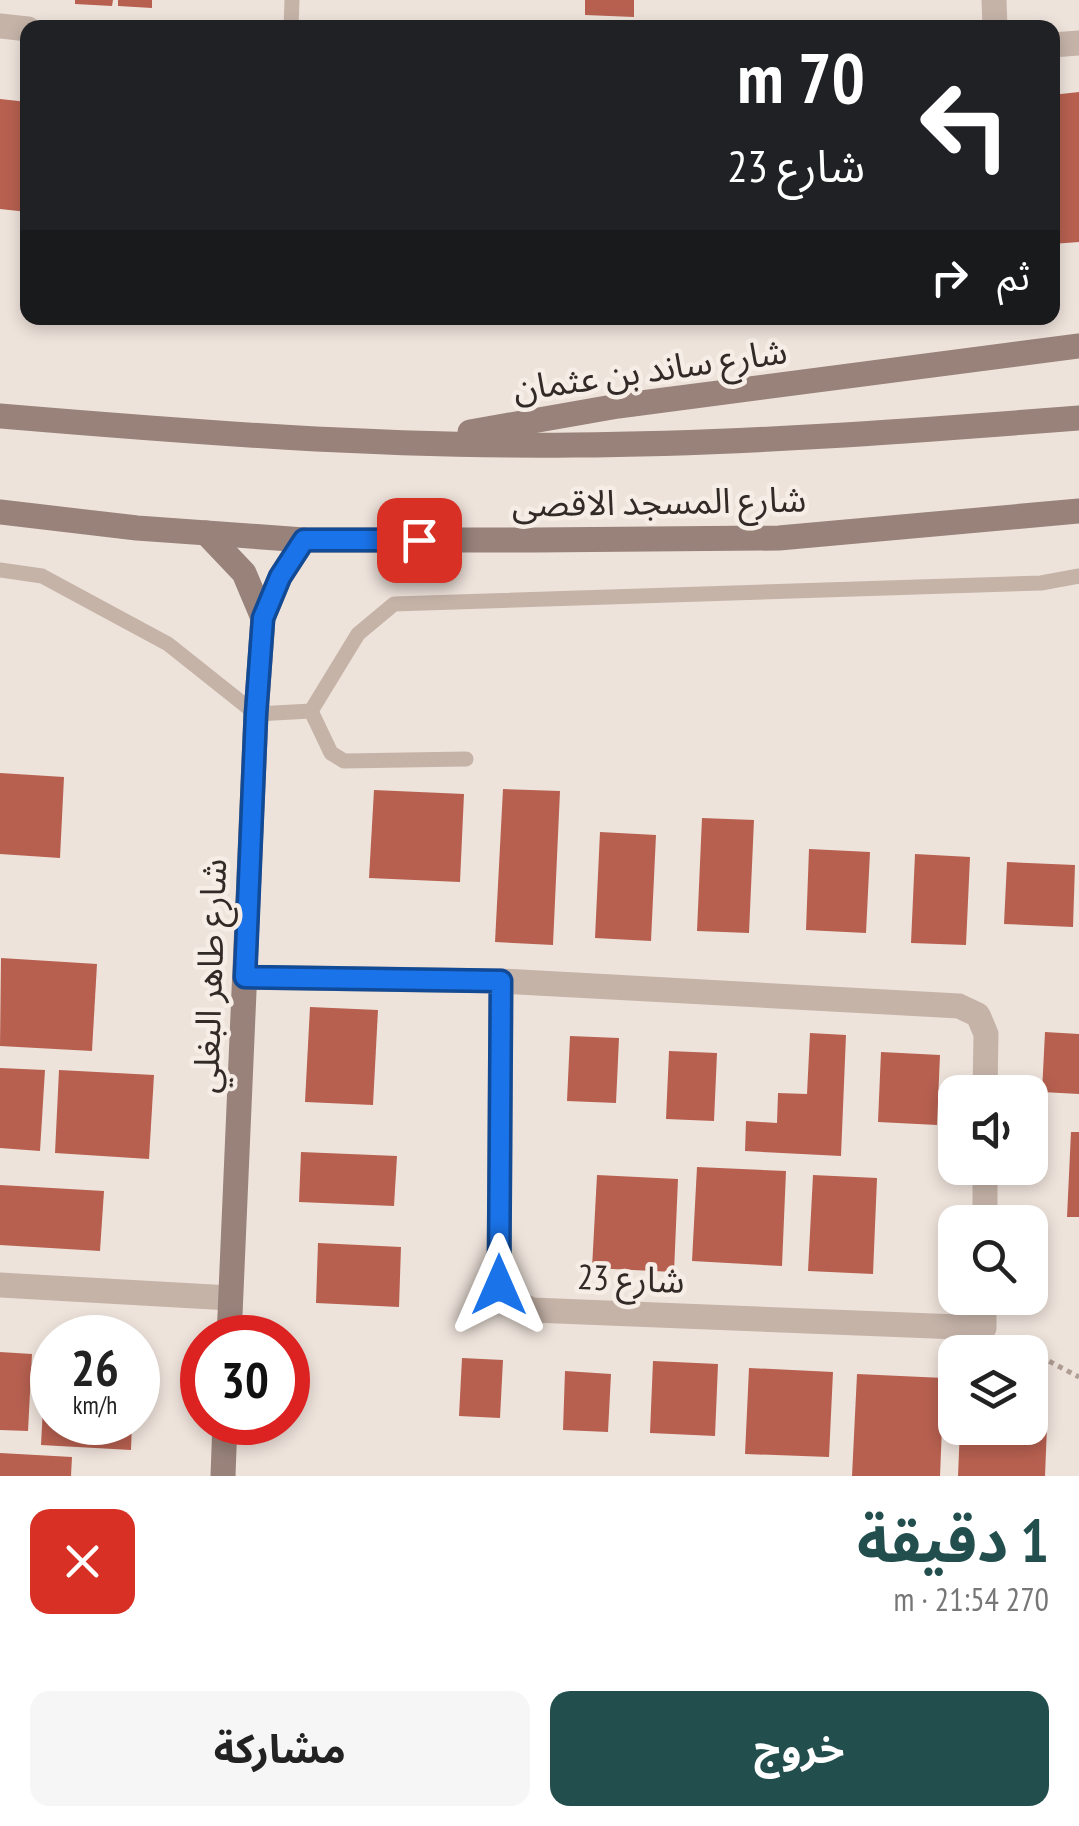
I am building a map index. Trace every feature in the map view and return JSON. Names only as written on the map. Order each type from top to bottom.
[{"type":"main road","name":"شارع ساند بن عثمان","points":[[411,442],[618,406],[1079,346]]},
{"type":"main road","name":"شارع المسجد الاقصى","points":[[0,416],[164,430],[573,445],[822,438],[1079,418]]},
{"type":"main road","name":"شارع المسجد الاقصى","points":[[0,512],[137,528],[304,540],[779,538],[1079,512]]},
{"type":"main road","name":"شارع طاهر البغلي","points":[[206,533],[244,572],[263,618]]},
{"type":"main road","name":"شارع طاهر البغلي","points":[[230,1315],[263,618],[280,577],[304,540]]},
{"type":"main road","points":[[223,1476],[224,1445]]},
{"type":"street","points":[[245,977],[501,981],[959,1006],[978,1015],[986,1034],[986,1075]]},
{"type":"street","name":"شارع 23","points":[[501,981],[499,1285],[513,1301],[532,1310],[984,1328]]},
{"type":"street","points":[[0,1285],[230,1298]]},
{"type":"street","points":[[984,1315],[984,1328]]},
{"type":"lane","points":[[0,570],[42,576],[168,644],[256,714],[311,711]]},
{"type":"lane","points":[[311,711],[358,634],[394,604],[1040,582],[1079,576]]},
{"type":"lane","points":[[311,711],[331,752],[344,761],[466,759]]},
{"type":"path","points":[[984,1328],[1079,1377]]},
{"type":"building","points":[[75,0],[113,0],[112,6],[75,4]]},
{"type":"building","points":[[118,0],[152,0],[152,8],[118,6]]},
{"type":"building","points":[[585,0],[634,0],[634,17],[585,15]]},
{"type":"building","points":[[1079,92],[1079,242],[1060,243],[1060,94]]},
{"type":"building","points":[[0,99],[20,101],[20,211],[0,209]]},
{"type":"building","points":[[0,773],[64,777],[60,858],[0,854]]},
{"type":"building","points":[[503,789],[560,791],[553,945],[495,942]]},
{"type":"building","points":[[374,790],[464,794],[460,882],[369,878]]},
{"type":"building","points":[[702,818],[754,820],[749,933],[697,931]]},
{"type":"building","points":[[600,832],[656,835],[651,941],[595,938]]},
{"type":"building","points":[[809,849],[870,852],[866,933],[806,930]]},
{"type":"building","points":[[915,854],[970,857],[966,945],[911,943]]},
{"type":"building","points":[[1007,862],[1075,865],[1073,927],[1004,924]]},
{"type":"building","points":[[1,958],[97,964],[92,1051],[0,1046]]},
{"type":"building","points":[[310,1007],[378,1010],[373,1105],[305,1102]]},
{"type":"building","points":[[1045,1032],[1079,1034],[1079,1094],[1048,1092],[1048,1075],[1043,1075]]},
{"type":"building","points":[[810,1033],[846,1035],[841,1156],[745,1151],[746,1121],[777,1123],[778,1093],[807,1094]]},
{"type":"building","points":[[570,1036],[619,1038],[616,1103],[567,1101]]},
{"type":"building","points":[[669,1051],[717,1053],[714,1121],[666,1119]]},
{"type":"building","points":[[881,1052],[940,1055],[937,1125],[878,1122]]},
{"type":"building","points":[[0,1068],[45,1070],[40,1151],[0,1148]]},
{"type":"building","points":[[59,1070],[154,1075],[149,1159],[55,1153]]},
{"type":"building","points":[[1071,1132],[1079,1132],[1079,1217],[1067,1217]]},
{"type":"building","points":[[301,1152],[397,1156],[394,1206],[299,1202]]},
{"type":"building","points":[[697,1167],[786,1171],[782,1266],[692,1261]]},
{"type":"building","points":[[597,1175],[678,1179],[674,1272],[592,1268]]},
{"type":"building","points":[[813,1175],[877,1178],[873,1274],[808,1271]]},
{"type":"building","points":[[0,1185],[104,1191],[100,1251],[0,1245]]},
{"type":"building","points":[[318,1243],[401,1247],[399,1307],[316,1303]]},
{"type":"building","points":[[0,1352],[30,1354],[28,1431],[0,1430]]},
{"type":"building","points":[[462,1358],[503,1360],[500,1418],[459,1416]]},
{"type":"building","points":[[653,1361],[718,1364],[715,1436],[650,1433]]},
{"type":"building","points":[[749,1368],[833,1372],[829,1457],[745,1454]]},
{"type":"building","points":[[565,1371],[611,1374],[608,1432],[563,1430]]},
{"type":"building","points":[[857,1374],[938,1378],[940,1476],[852,1476]]},
{"type":"building","points":[[41,1445],[131,1445],[131,1450]]},
{"type":"building","points":[[959,1445],[1046,1445],[1045,1476],[958,1476]]},
{"type":"building","points":[[0,1453],[72,1457],[71,1476],[0,1476]]},
{"type":"route","points":[[419,540],[304,540],[280,577],[263,618],[245,977],[501,981],[499,1285]]}]
